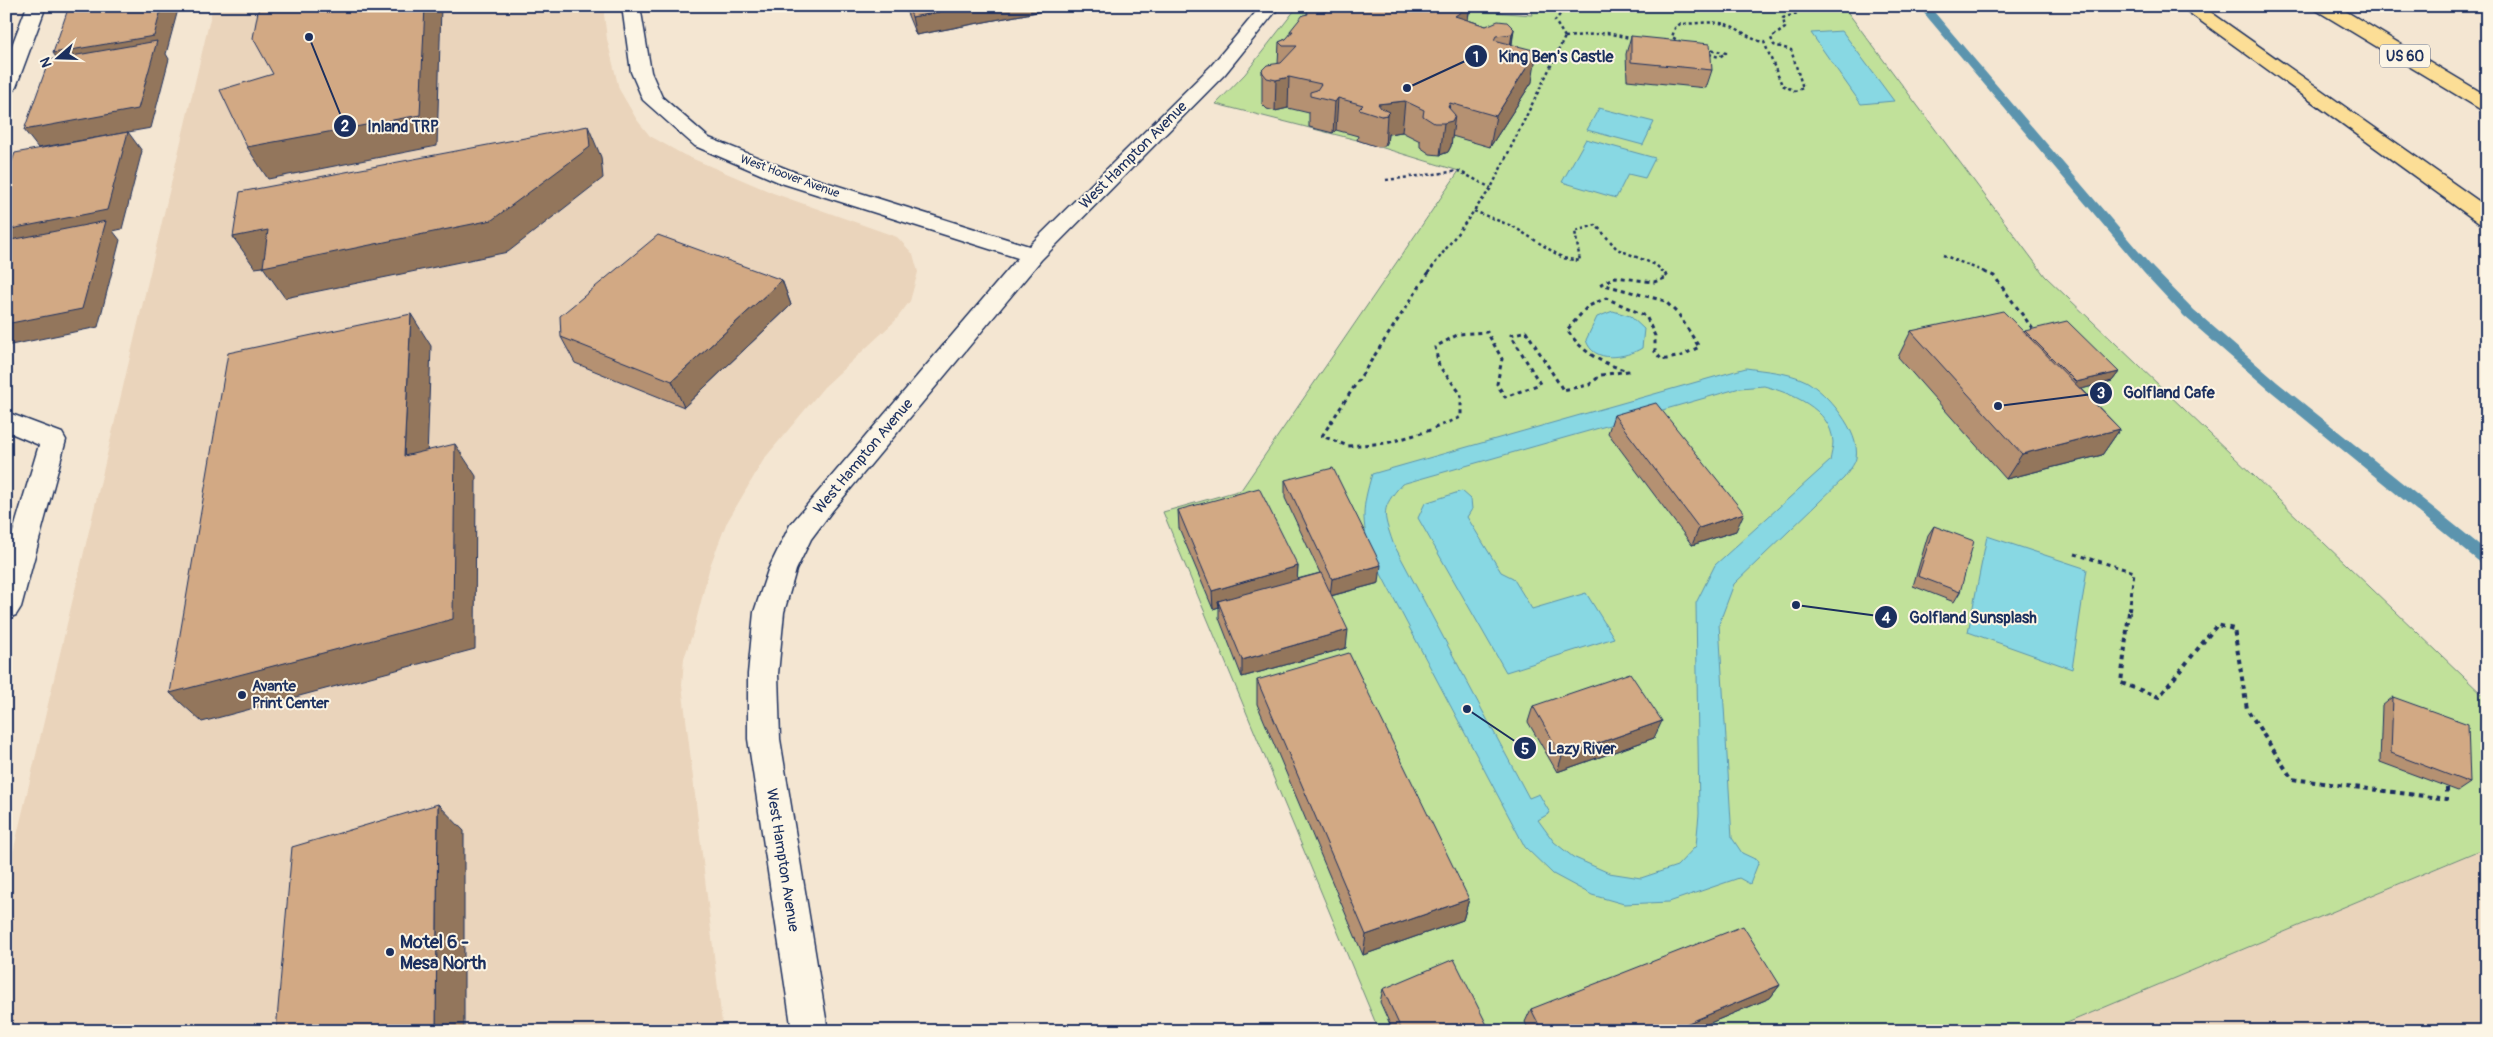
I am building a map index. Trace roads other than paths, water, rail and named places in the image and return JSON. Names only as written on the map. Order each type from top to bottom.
[{"type":"highway","points":[[2189,6],[2487,218]]},
{"type":"highway","name":"US 60","points":[[2323,6],[2487,105]]},
{"type":"street","points":[[6,87],[37,6]]},
{"type":"street","name":"West Hoover Avenue","points":[[631,6],[641,72],[653,100],[702,142],[790,178],[1033,255]]},
{"type":"street","name":"West Hampton Avenue","points":[[810,1031],[764,739],[763,674],[769,612],[782,570],[800,533],[1033,255],[1218,70],[1271,6]]},
{"type":"street","points":[[6,421],[53,440],[7,599]]},
{"type":"water","points":[[1842,31],[1894,101],[1861,104],[1811,33]]},
{"type":"water","points":[[1599,108],[1654,122],[1643,145],[1587,130]]},
{"type":"water","points":[[1586,139],[1655,158],[1645,178],[1628,174],[1616,198],[1562,182]]},
{"type":"water","points":[[1613,311],[1630,316],[1644,329],[1642,348],[1635,352],[1611,357],[1595,353],[1590,348],[1586,340],[1597,317]]},
{"type":"water","points":[[1746,368],[1776,372],[1799,378],[1823,394],[1848,425],[1856,448],[1854,463],[1844,478],[1734,584],[1719,624],[1732,838],[1742,853],[1759,861],[1750,884],[1739,878],[1669,902],[1624,904],[1592,895],[1553,874],[1525,847],[1371,555],[1364,523],[1364,514],[1366,496],[1372,474]],"holes":[[[1764,386],[1797,398],[1817,411],[1825,420],[1831,430],[1833,442],[1830,461],[1715,565],[1696,603],[1699,814],[1696,846],[1677,866],[1641,878],[1609,873],[1573,857],[1554,842],[1538,820],[1550,813],[1539,794],[1529,798],[1393,543],[1387,525],[1387,506],[1402,484],[1740,388]]]},
{"type":"water","points":[[1462,491],[1471,499],[1472,509],[1467,517],[1501,572],[1513,578],[1532,609],[1586,593],[1614,638],[1506,672],[1418,518],[1425,503]]},
{"type":"water","points":[[1987,536],[2087,569],[2072,669],[1968,632]]},
{"type":"waterway","points":[[1923,6],[2148,270],[2189,313],[2272,385],[2487,560]]},
{"type":"place","name":"Inland TRP","points":[[309,37]]},
{"type":"place","name":"King Ben's Castle","points":[[1407,88]]},
{"type":"place","name":"Golfland Cafe","points":[[1998,406]]},
{"type":"place","name":"Golfland Sunsplash","points":[[1796,605]]},
{"type":"place","name":"Avante Print Center","points":[[242,695]]},
{"type":"place","name":"Lazy River","points":[[1467,709]]},
{"type":"place","name":"Motel 6 - Mesa North","points":[[390,952]]}]
